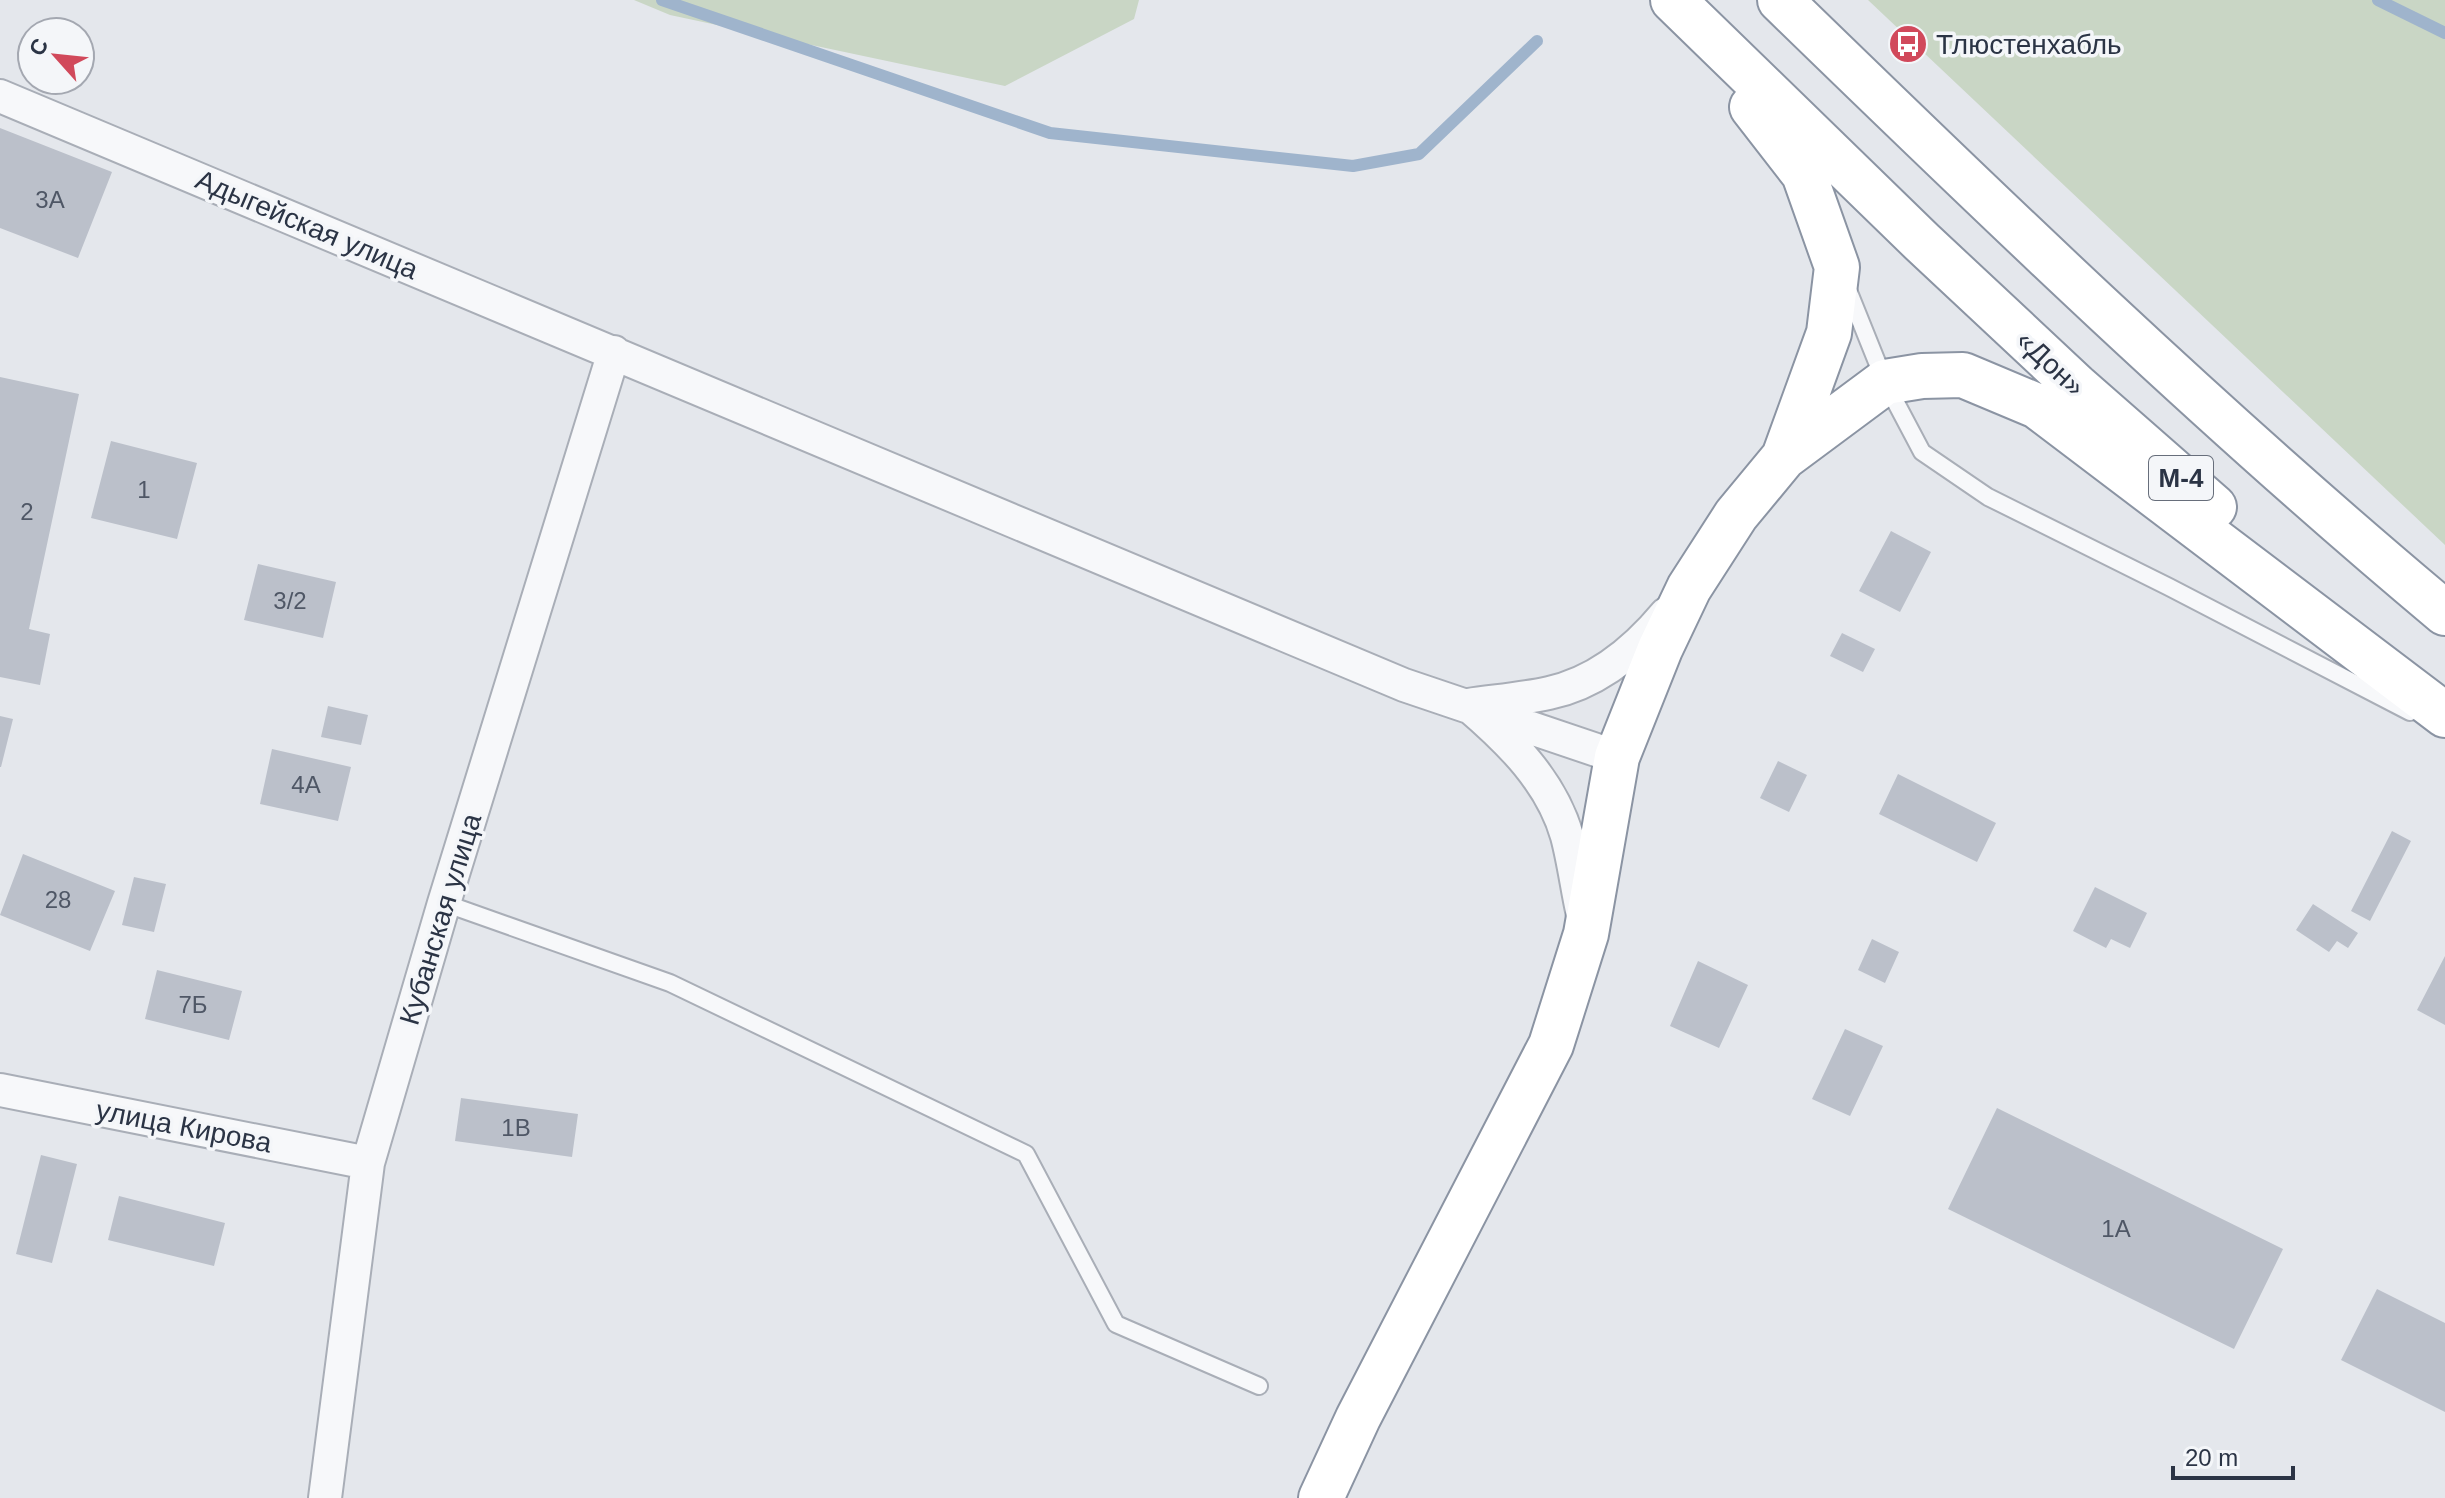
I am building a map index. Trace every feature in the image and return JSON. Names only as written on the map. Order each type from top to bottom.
[{"type":"highway","points":[[1672,0],[1804,174],[1837,267],[1829,333],[1784,457]]},
{"type":"highway","name":"«Дон»","points":[[1672,0],[1933,253],[2076,386],[2445,708]]},
{"type":"highway","name":"М-4","points":[[1780,0],[1995,208],[2329,516],[2445,613]]},
{"type":"highway","points":[[1321,1498],[1358,1418],[1551,1045],[1586,934],[1617,757],[1660,649],[1689,588],[1736,515],[1784,457],[1885,382],[1922,376],[1963,375],[2037,406],[2445,715]]},
{"type":"street","name":"Адыгейская улица","points":[[0,96],[1404,685],[1617,757]]},
{"type":"street","name":"Кубанская улица","points":[[325,1498],[368,1163],[444,903],[614,352]]},
{"type":"street","points":[[1468,705],[1551,693],[1590,678],[1640,644],[1689,588]]},
{"type":"street","points":[[1468,705],[1509,740],[1543,783],[1566,835],[1586,934]]},
{"type":"street","name":"улица Кирова","points":[[0,1090],[368,1163]]},
{"type":"lane","points":[[1812,198],[1885,382],[1922,452],[1988,497],[2445,731]]},
{"type":"lane","points":[[444,903],[670,983],[1026,1154],[1116,1324],[1259,1386]]},
{"type":"green space","points":[[634,0],[1139,0],[1134,19],[1005,86],[670,15]]},
{"type":"green space","points":[[1868,0],[2445,0],[2445,545]]},
{"type":"building","points":[[0,128],[112,172],[78,258],[0,228]]},
{"type":"building","points":[[0,377],[79,394],[29,629],[50,634],[40,685],[0,677]]},
{"type":"building","points":[[111,441],[197,463],[177,539],[91,518]]},
{"type":"building","points":[[1891,531],[1931,552],[1900,612],[1859,591]]},
{"type":"building","points":[[258,564],[336,582],[323,638],[244,620]]},
{"type":"building","points":[[1842,633],[1875,649],[1863,672],[1830,656]]},
{"type":"building","points":[[328,706],[368,715],[361,745],[321,737]]},
{"type":"building","points":[[0,716],[13,719],[1,767],[0,767]]},
{"type":"building","points":[[272,749],[351,767],[338,821],[260,804]]},
{"type":"building","points":[[1778,761],[1807,775],[1789,812],[1760,798]]},
{"type":"building","points":[[1898,774],[1996,823],[1977,862],[1879,814]]},
{"type":"building","points":[[2392,831],[2411,841],[2370,921],[2351,911]]},
{"type":"building","points":[[23,854],[115,891],[90,951],[0,915]]},
{"type":"building","points":[[134,877],[166,884],[154,932],[122,925]]},
{"type":"building","points":[[2095,887],[2147,913],[2130,948],[2111,939],[2106,948],[2073,931]]},
{"type":"building","points":[[2313,904],[2358,933],[2348,948],[2337,941],[2329,952],[2296,930]]},
{"type":"building","points":[[1872,939],[1899,952],[1885,983],[1858,970]]},
{"type":"building","points":[[2445,956],[2445,1025],[2417,1010]]},
{"type":"building","points":[[1698,961],[1748,985],[1719,1048],[1670,1026]]},
{"type":"building","points":[[157,970],[242,991],[229,1040],[145,1019]]},
{"type":"building","points":[[1845,1029],[1883,1046],[1850,1116],[1812,1099]]},
{"type":"building","points":[[461,1098],[578,1114],[572,1157],[455,1141]]},
{"type":"building","points":[[1997,1108],[2283,1249],[2234,1349],[1948,1209]]},
{"type":"building","points":[[41,1155],[77,1164],[52,1263],[16,1254]]},
{"type":"building","points":[[119,1196],[225,1223],[214,1266],[108,1240]]},
{"type":"building","points":[[2377,1289],[2445,1323],[2445,1412],[2341,1360]]},
{"type":"waterway","points":[[662,0],[1050,133],[1353,166],[1419,154],[1537,41]]},
{"type":"waterway","points":[[2378,0],[2445,33]]},
{"type":"place","name":"Тлюстенхабль","points":[[1908,44]]}]
